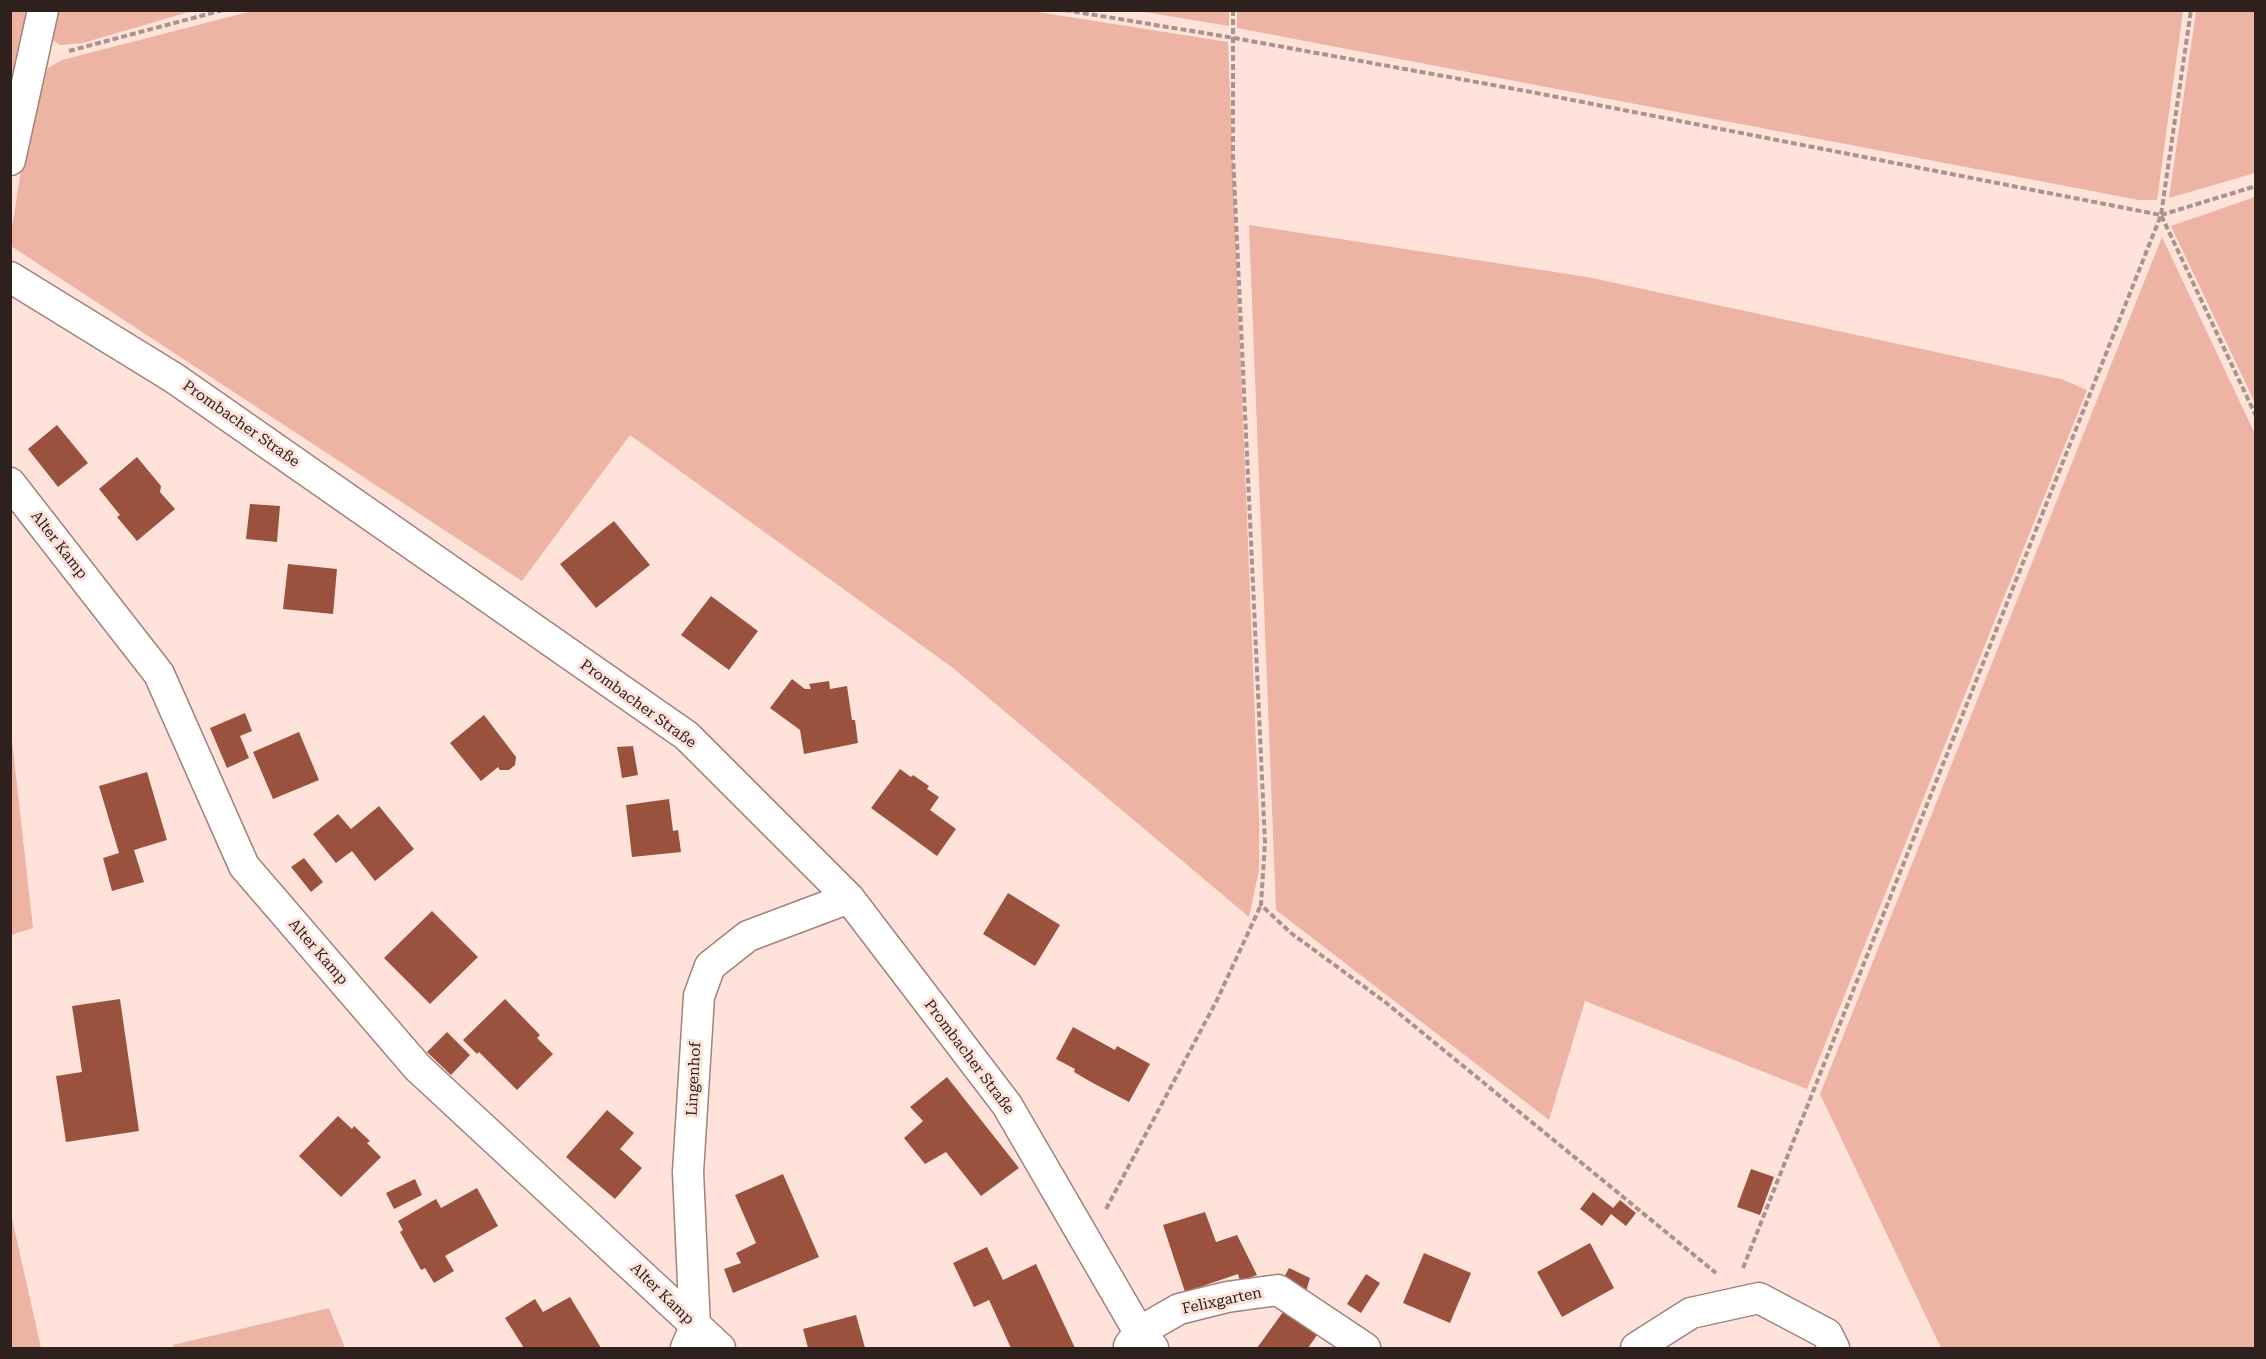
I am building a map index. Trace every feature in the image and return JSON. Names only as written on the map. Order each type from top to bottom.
[{"type":"street","points":[[10,160],[43,10]]},
{"type":"street","name":"Prombacher Straße","points":[[10,277],[174,378],[687,736],[849,898],[1007,1105],[1085,1239],[1140,1343]]},
{"type":"street","name":"Alter Kamp","points":[[10,483],[159,674],[244,866],[418,1068],[641,1274],[690,1338],[720,1348]]},
{"type":"street","name":"Lingenhof","points":[[690,1338],[688,1172],[699,996],[710,966],[748,936],[849,898]]},
{"type":"street","name":"Felixgarten","points":[[1140,1343],[1179,1309],[1227,1297],[1278,1290],[1365,1348]]},
{"type":"street","points":[[1636,1348],[1691,1313],[1759,1298],[1827,1334],[1834,1348]]},
{"type":"path","points":[[32,64],[75,49],[223,10]]},
{"type":"path","points":[[1065,10],[1526,91],[2161,215],[2256,186]]},
{"type":"path","points":[[1085,1239],[1101,1218],[1200,1032],[1261,905],[1265,842],[1234,166],[1233,10]]},
{"type":"path","points":[[1728,1305],[2161,215],[2191,10]]},
{"type":"path","points":[[2161,215],[2256,416]]},
{"type":"path","points":[[1261,905],[1291,933],[1385,1002],[1715,1272],[1728,1305]]},
{"type":"shaded area","points":[[1025,10],[1228,42],[1259,819],[1259,870],[1249,917],[953,668],[630,435],[522,581],[11,246],[32,99],[43,71],[62,60],[252,11]]},
{"type":"shaded area","points":[[1237,10],[2183,11],[2157,200],[2139,200],[1237,28]]},
{"type":"shaded area","points":[[11,11],[32,11],[11,109]]},
{"type":"shaded area","points":[[50,11],[192,11],[83,43],[60,45],[51,39]]},
{"type":"shaded area","points":[[1138,11],[1229,11],[1229,26]]},
{"type":"shaded area","points":[[2196,11],[2255,11],[2255,173],[2169,198]]},
{"type":"shaded area","points":[[2256,197],[2255,403],[2171,226]]},
{"type":"shaded area","points":[[1249,225],[1587,277],[2061,379],[2087,390],[1807,1089],[1585,1001],[1549,1120],[1276,910]]},
{"type":"shaded area","points":[[2162,237],[2255,434],[2255,1348],[1941,1348],[1820,1094]]},
{"type":"shaded area","points":[[11,732],[33,928],[10,935]]},
{"type":"shaded area","points":[[11,1214],[41,1348],[11,1348]]},
{"type":"shaded area","points":[[329,1308],[345,1348],[174,1348],[173,1345]]},
{"type":"building","points":[[57,425],[88,463],[58,487],[28,449]]},
{"type":"building","points":[[137,457],[161,486],[160,492],[175,509],[137,541],[117,517],[120,515],[99,489]]},
{"type":"building","points":[[250,504],[280,506],[277,542],[246,539]]},
{"type":"building","points":[[614,521],[650,565],[596,608],[560,564]]},
{"type":"building","points":[[288,564],[337,569],[333,614],[283,609]]},
{"type":"building","points":[[711,596],[758,631],[729,670],[681,635]]},
{"type":"building","points":[[792,679],[805,689],[811,689],[809,684],[829,681],[830,689],[847,686],[858,743],[804,754],[800,730],[770,708]]},
{"type":"building","points":[[245,713],[252,731],[240,736],[249,758],[227,768],[210,728]]},
{"type":"building","points":[[484,715],[516,757],[515,765],[509,770],[500,770],[498,767],[481,781],[450,743]]},
{"type":"building","points":[[299,732],[319,780],[273,799],[253,752]]},
{"type":"building","points":[[633,746],[638,775],[622,778],[617,747]]},
{"type":"building","points":[[900,769],[929,786],[927,789],[939,797],[930,810],[956,829],[937,856],[871,808]]},
{"type":"building","points":[[147,772],[167,840],[134,850],[144,882],[112,891],[103,858],[119,853],[99,786]]},
{"type":"building","points":[[669,799],[673,831],[678,830],[681,852],[632,857],[626,805]]},
{"type":"building","points":[[379,806],[414,849],[375,881],[352,851],[336,863],[313,834],[338,814],[351,829]]},
{"type":"building","points":[[304,858],[323,882],[311,892],[291,867]]},
{"type":"building","points":[[1008,893],[1060,925],[1035,966],[983,934]]},
{"type":"building","points":[[432,911],[478,957],[430,1004],[384,958]]},
{"type":"building","points":[[120,999],[139,1131],[66,1142],[56,1076],[82,1072],[72,1006]]},
{"type":"building","points":[[505,999],[540,1035],[537,1038],[553,1054],[517,1090],[479,1052],[477,1054],[463,1040]]},
{"type":"building","points":[[1073,1027],[1115,1050],[1117,1046],[1150,1064],[1129,1102],[1074,1072],[1075,1069],[1056,1059]]},
{"type":"building","points":[[447,1032],[470,1055],[451,1075],[427,1052]]},
{"type":"building","points":[[947,1077],[1019,1168],[981,1196],[946,1152],[925,1164],[904,1138],[923,1121],[910,1107]]},
{"type":"building","points":[[607,1110],[634,1133],[620,1149],[642,1168],[615,1199],[566,1157]]},
{"type":"building","points":[[338,1116],[352,1129],[354,1126],[370,1141],[367,1143],[381,1157],[341,1197],[299,1156]]},
{"type":"building","points":[[1751,1169],[1774,1177],[1760,1215],[1737,1207]]},
{"type":"building","points":[[783,1174],[819,1257],[733,1293],[724,1269],[741,1263],[736,1253],[756,1243],[735,1195]]},
{"type":"building","points":[[415,1179],[422,1195],[394,1209],[386,1193]]},
{"type":"building","points":[[477,1188],[498,1226],[445,1256],[454,1271],[434,1283],[425,1268],[421,1270],[400,1232],[403,1230],[398,1221],[436,1199],[441,1208]]},
{"type":"building","points":[[1593,1192],[1613,1208],[1620,1200],[1636,1213],[1626,1226],[1611,1214],[1602,1226],[1580,1209]]},
{"type":"building","points":[[1205,1212],[1216,1242],[1237,1235],[1257,1275],[1240,1281],[1238,1274],[1185,1292],[1163,1225]]},
{"type":"building","points":[[1590,1243],[1614,1288],[1562,1317],[1537,1272]]},
{"type":"building","points":[[987,1247],[1003,1280],[1036,1264],[1075,1348],[1011,1348],[989,1300],[974,1307],[953,1263]]},
{"type":"building","points":[[1424,1253],[1471,1273],[1450,1323],[1403,1303]]},
{"type":"building","points":[[1289,1268],[1310,1278],[1305,1295],[1281,1283]]},
{"type":"building","points":[[1366,1274],[1380,1283],[1361,1313],[1347,1304]]},
{"type":"building","points":[[570,1297],[601,1348],[524,1348],[505,1318],[535,1299],[543,1312]]},
{"type":"building","points":[[1283,1312],[1317,1335],[1308,1348],[1257,1348]]},
{"type":"building","points":[[856,1315],[865,1348],[808,1348],[803,1329]]}]
